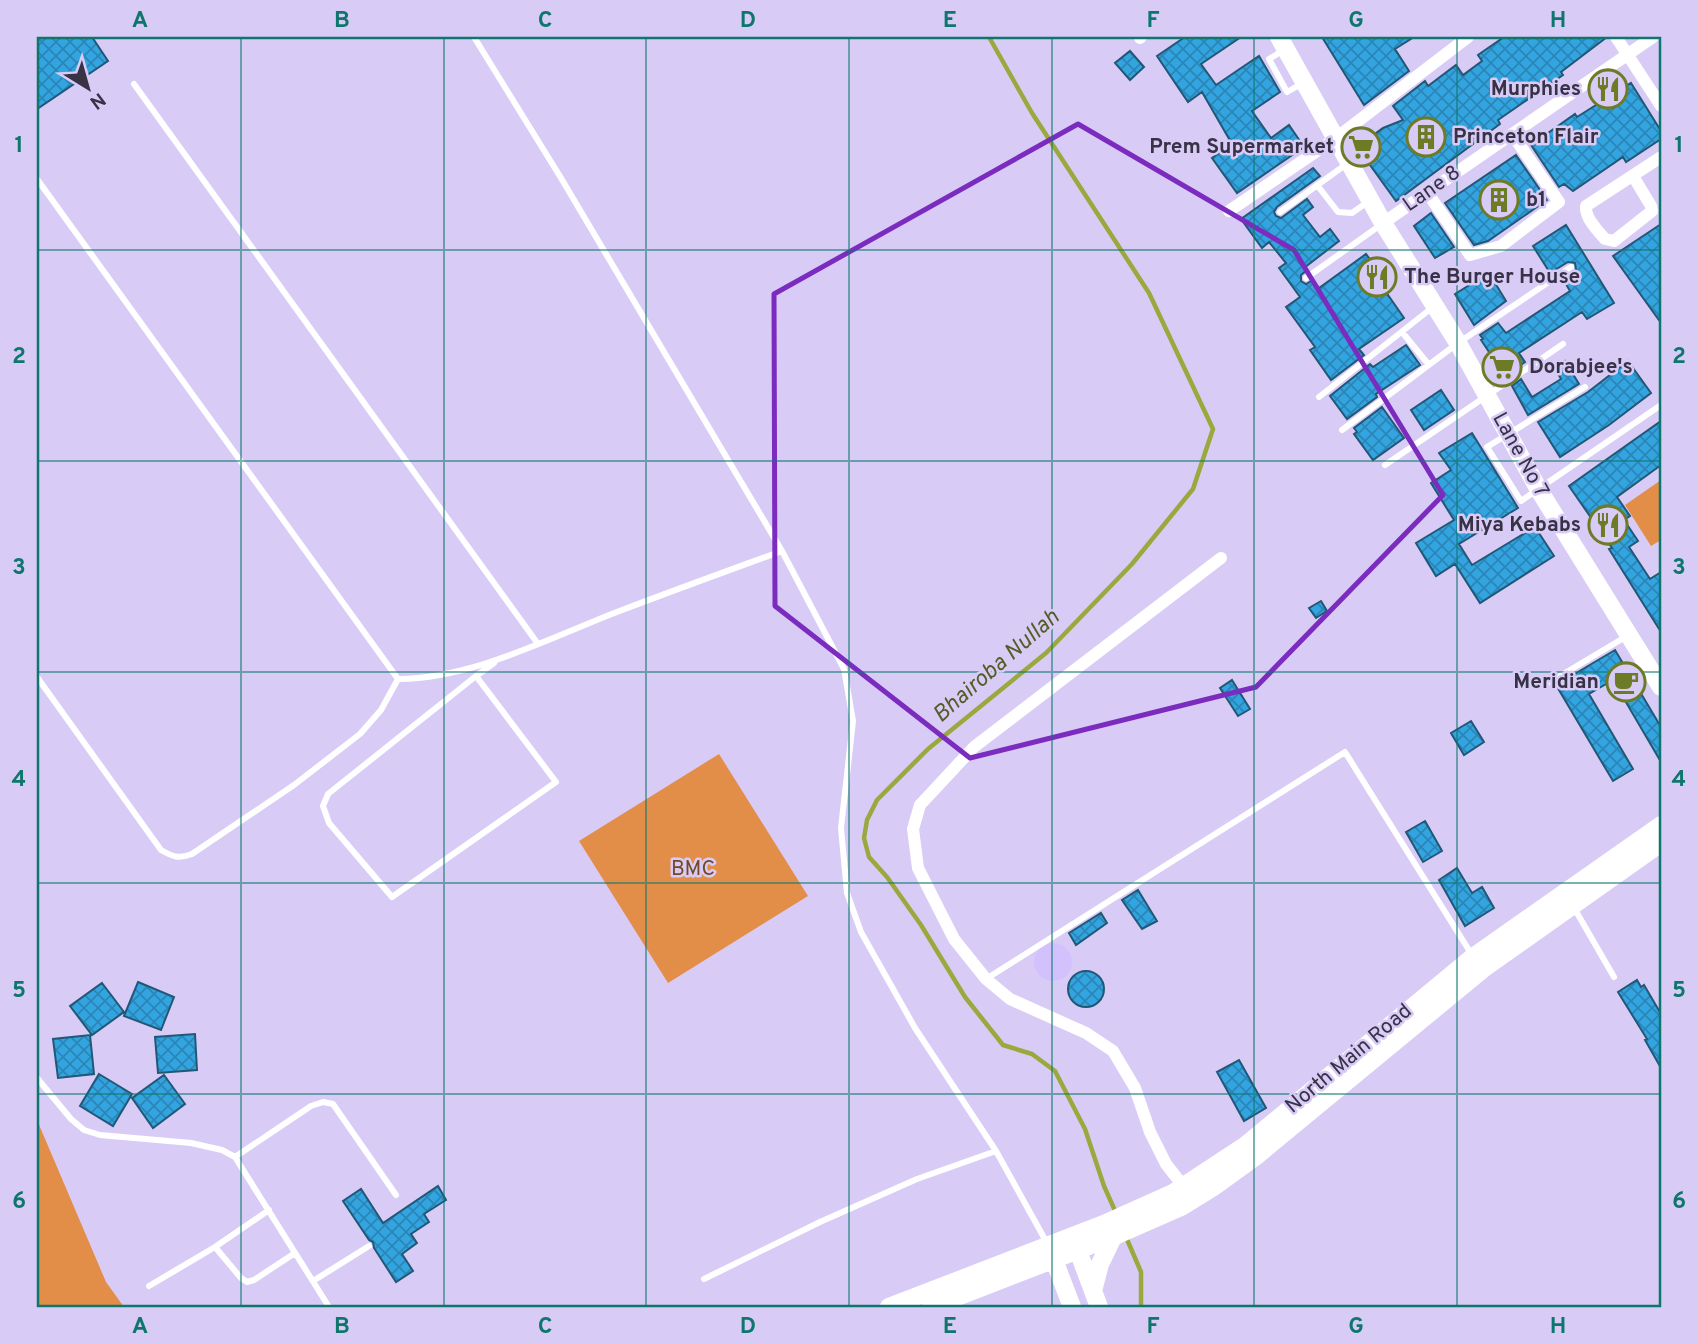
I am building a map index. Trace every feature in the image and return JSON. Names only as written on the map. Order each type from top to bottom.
[{"type":"main road","name":"Lane No 7","points":[[1282,43],[1383,223],[1458,343],[1539,490],[1661,687]]},
{"type":"main road","name":"North Main Road","points":[[889,1307],[1017,1258],[1047,1258],[1111,1232],[1255,1157],[1483,969],[1658,839]]},
{"type":"main road","name":"North Main Road","points":[[1179,1195],[1246,1145],[1473,957],[1658,839]]},
{"type":"main road","points":[[1096,1299],[1100,1264],[1111,1232]]},
{"type":"main road","points":[[1076,1244],[1096,1299]]},
{"type":"main road","points":[[931,1307],[1047,1258],[1072,1307]]},
{"type":"street","points":[[1229,211],[1336,138],[1468,37]]},
{"type":"street","points":[[1616,37],[1661,106]]},
{"type":"street","name":"Lane 8","points":[[1383,223],[1653,37]]},
{"type":"street","points":[[1427,192],[1470,256],[1501,246],[1559,202],[1512,134]]},
{"type":"street","points":[[1633,176],[1652,211],[1623,234],[1609,241],[1594,227],[1585,210],[1586,206],[1661,157]]},
{"type":"street","points":[[1179,1195],[1150,1132],[1135,1088],[1113,1051],[1086,1033],[1010,999],[986,979],[954,939],[918,868],[913,829],[920,805],[974,747],[1221,558]]},
{"type":"lane","points":[[474,37],[561,177],[782,551],[844,669],[853,722],[841,828],[847,893],[861,932],[915,1028],[996,1151],[1047,1258]]},
{"type":"lane","points":[[134,84],[538,644]]},
{"type":"lane","points":[[1280,212],[1349,162]]},
{"type":"lane","points":[[37,179],[398,679]]},
{"type":"lane","points":[[1317,186],[1338,212],[1352,213],[1371,200]]},
{"type":"lane","points":[[1306,278],[1383,223]]},
{"type":"lane","points":[[1342,430],[1458,343],[1571,267]]},
{"type":"lane","points":[[1319,397],[1435,306]]},
{"type":"lane","points":[[1402,332],[1429,365]]},
{"type":"lane","points":[[1385,465],[1563,344]]},
{"type":"lane","points":[[1585,387],[1487,447],[1521,501],[1661,405]]},
{"type":"lane","points":[[398,679],[423,679],[498,660],[782,551]]},
{"type":"lane","points":[[1550,682],[1629,635]]},
{"type":"lane","points":[[477,676],[556,782],[392,897],[329,823],[323,806],[328,794],[477,676],[498,660]]},
{"type":"lane","points":[[37,677],[161,850],[182,858],[192,854],[294,785],[360,734],[381,710],[398,679]]},
{"type":"lane","points":[[986,979],[1345,752],[1473,957]]},
{"type":"lane","points":[[1572,905],[1614,977]]},
{"type":"lane","points":[[37,1078],[71,1119],[84,1130],[100,1135],[191,1143],[222,1150],[235,1157],[330,1307]]},
{"type":"lane","points":[[235,1157],[311,1106],[323,1102],[333,1104],[396,1195]]},
{"type":"lane","points":[[704,1279],[905,1184],[996,1151]]},
{"type":"lane","points":[[149,1286],[215,1247],[269,1210]]},
{"type":"lane","points":[[313,1281],[369,1246]]},
{"type":"lane","points":[[215,1247],[247,1282],[295,1253]]},
{"type":"highlighted area","points":[[1078,124],[1294,250],[1443,495],[1256,687],[970,758],[775,606],[774,294]]},
{"type":"shaded area","points":[[1053,943],[1066,949],[1072,962],[1066,975],[1053,981],[1040,975],[1034,962],[1040,949]]},
{"type":"green space","points":[[1661,480],[1661,540],[1651,546],[1625,505]]},
{"type":"green space","name":"BMC","points":[[719,754],[808,896],[668,983],[579,841]]},
{"type":"green space","points":[[37,1120],[106,1282],[124,1307],[37,1307]]},
{"type":"building","points":[[37,37],[92,37],[108,61],[37,109]]},
{"type":"building","points":[[1185,37],[1241,37],[1201,64],[1216,85],[1259,56],[1280,92],[1252,111],[1271,138],[1289,125],[1304,147],[1237,193],[1212,158],[1232,144],[1202,92],[1188,102],[1157,56]]},
{"type":"building","points":[[1322,37],[1414,37],[1395,49],[1409,71],[1364,105]]},
{"type":"building","points":[[1504,37],[1607,37],[1561,72],[1563,75],[1498,120],[1500,124],[1396,201],[1357,147],[1383,128],[1403,120],[1393,106],[1425,81],[1428,86],[1456,65],[1463,75],[1482,61],[1478,55]]},
{"type":"building","points":[[1130,51],[1144,67],[1130,80],[1115,63]]},
{"type":"building","points":[[1631,83],[1661,131],[1661,139],[1626,162],[1623,157],[1573,191],[1564,184],[1559,187],[1531,145],[1575,114],[1577,117]]},
{"type":"building","name":"b1","points":[[1516,155],[1547,200],[1488,241],[1474,245],[1445,203]]},
{"type":"building","points":[[1313,168],[1320,176],[1274,212],[1281,218],[1307,199],[1313,207],[1303,215],[1320,237],[1330,229],[1339,241],[1304,268],[1306,271],[1301,275],[1301,281],[1306,284],[1313,280],[1319,288],[1366,254],[1384,278],[1379,282],[1404,318],[1359,349],[1364,355],[1331,380],[1310,350],[1315,347],[1286,307],[1300,297],[1279,268],[1286,263],[1269,242],[1262,248],[1241,219]]},
{"type":"building","points":[[1431,213],[1454,247],[1435,258],[1414,226]]},
{"type":"building","points":[[1661,224],[1661,323],[1613,256]]},
{"type":"building","points":[[1566,225],[1614,303],[1587,319],[1582,312],[1519,353],[1525,362],[1505,376],[1480,335],[1498,323],[1506,333],[1570,291],[1563,279],[1576,270],[1575,263],[1568,262],[1550,273],[1533,246]]},
{"type":"building","points":[[1489,273],[1506,301],[1474,325],[1455,294]]},
{"type":"building","points":[[1406,345],[1420,365],[1376,394],[1377,397],[1347,419],[1330,396],[1370,364],[1373,367]]},
{"type":"building","points":[[1565,361],[1579,384],[1528,415],[1512,386],[1521,379],[1532,397],[1561,379],[1555,368]]},
{"type":"building","points":[[1628,361],[1651,393],[1560,457],[1538,422],[1588,392]]},
{"type":"building","points":[[1441,390],[1454,410],[1424,430],[1411,410]]},
{"type":"building","points":[[1382,407],[1404,438],[1373,460],[1354,434],[1357,432],[1354,428]]},
{"type":"building","points":[[1661,421],[1661,465],[1617,497],[1630,516],[1624,520],[1638,541],[1629,547],[1650,579],[1661,572],[1661,632],[1609,549],[1612,548],[1569,486]]},
{"type":"building","points":[[1472,433],[1518,508],[1459,544],[1472,565],[1535,527],[1554,556],[1480,603],[1455,564],[1436,576],[1416,543],[1454,520],[1431,483],[1451,470],[1439,453]]},
{"type":"building","points":[[1321,601],[1327,611],[1316,618],[1309,608]]},
{"type":"building","points":[[1615,650],[1661,727],[1661,762],[1613,680],[1589,694],[1633,769],[1613,781],[1556,685]]},
{"type":"building","points":[[1232,680],[1250,709],[1238,716],[1220,688]]},
{"type":"building","points":[[1471,721],[1484,742],[1464,755],[1451,733]]},
{"type":"building","points":[[1425,821],[1442,851],[1423,862],[1406,832]]},
{"type":"building","points":[[1457,868],[1472,893],[1482,887],[1494,908],[1465,926],[1439,880]]},
{"type":"building","points":[[1138,890],[1157,921],[1142,929],[1122,900]]},
{"type":"building","points":[[1101,913],[1107,923],[1076,945],[1069,933]]},
{"type":"building","points":[[1086,971],[1099,976],[1104,989],[1099,1002],[1086,1007],[1073,1002],[1068,989],[1073,976]]},
{"type":"building","points":[[1637,980],[1641,987],[1644,985],[1661,1014],[1661,1068],[1618,992]]},
{"type":"building","points":[[138,982],[174,997],[161,1030],[124,1016]]},
{"type":"building","points":[[102,983],[124,1012],[92,1035],[70,1006]]},
{"type":"building","points":[[195,1034],[197,1070],[158,1073],[155,1037]]},
{"type":"building","points":[[90,1035],[94,1074],[58,1078],[53,1039]]},
{"type":"building","points":[[1239,1060],[1266,1108],[1244,1121],[1217,1072]]},
{"type":"building","points":[[99,1074],[132,1094],[113,1126],[80,1106]]},
{"type":"building","points":[[164,1075],[185,1104],[153,1128],[132,1098]]},
{"type":"building","points":[[438,1186],[446,1200],[424,1214],[429,1222],[411,1234],[417,1243],[402,1254],[413,1271],[396,1282],[374,1248],[373,1242],[343,1201],[361,1189],[383,1223]]},
{"type":"waterway","name":"Bhairoba Nullah","points":[[989,37],[1032,113],[1149,293],[1213,429],[1193,489],[1132,564],[1046,653],[928,749],[877,800],[867,820],[864,838],[869,857],[887,877],[921,925],[965,997],[1003,1045],[1032,1054],[1055,1071],[1085,1129],[1116,1213]]},
{"type":"waterway","name":"Bhairoba Nullah","points":[[1126,1237],[1141,1272],[1141,1307]]},
{"type":"place","name":"Murphies","points":[[1608,89]]},
{"type":"place","name":"Princeton Flair","points":[[1426,137]]},
{"type":"place","name":"Prem Supermarket","points":[[1361,147]]},
{"type":"place","name":"b1","points":[[1499,200]]},
{"type":"place","name":"The Burger House","points":[[1377,277]]},
{"type":"place","name":"Dorabjee's","points":[[1502,367]]},
{"type":"place","name":"Miya Kebabs","points":[[1608,525]]},
{"type":"place","name":"Meridian","points":[[1626,682]]}]
